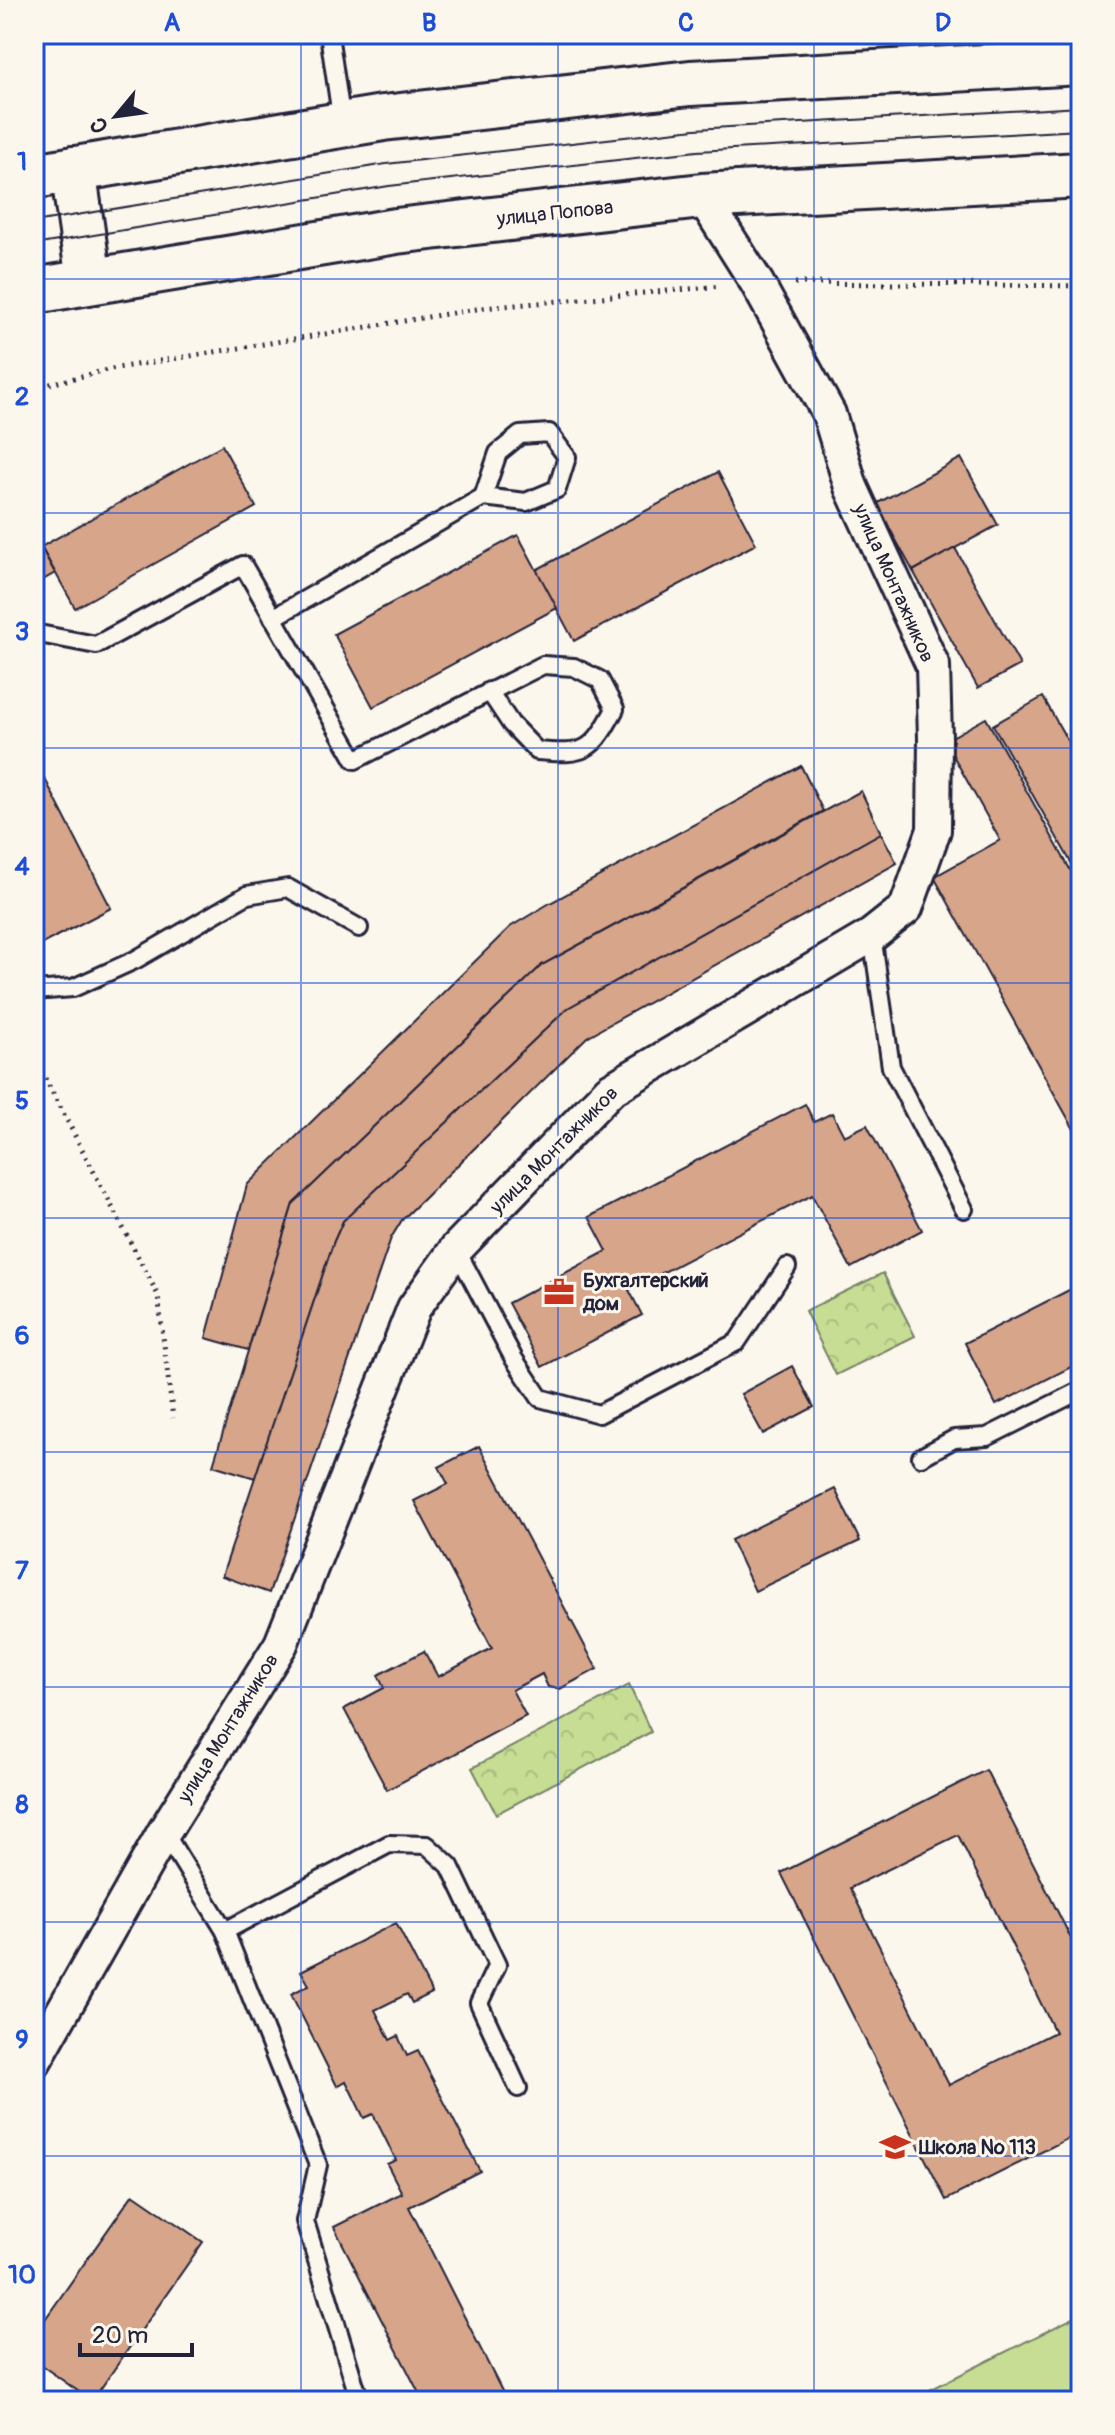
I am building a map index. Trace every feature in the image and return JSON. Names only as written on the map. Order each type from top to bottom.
[{"type":"main road","points":[[89,280],[53,172],[383,118],[690,83],[1081,62]]},
{"type":"main road","name":"улица Попова","points":[[34,291],[396,231],[702,196],[1081,175]]},
{"type":"street","name":"улица Монтажников","points":[[34,2062],[164,1832],[281,1644],[414,1308],[456,1249],[610,1090],[872,935],[906,908],[934,830],[933,666],[851,487],[829,414],[757,283],[702,196]]},
{"type":"lane","points":[[329,34],[342,125]]},
{"type":"lane","points":[[273,618],[483,497],[526,502],[557,489],[567,457],[549,433],[520,435],[498,453],[483,497]]},
{"type":"lane","points":[[34,633],[96,645],[243,565],[355,760],[489,691],[543,665],[574,667],[600,680],[615,709],[599,740],[572,754],[537,751],[511,724],[489,691]]},
{"type":"lane","points":[[34,991],[73,988],[135,960],[247,895],[288,888],[359,928]]},
{"type":"lane","points":[[872,935],[891,1067],[964,1209]]},
{"type":"lane","points":[[456,1249],[514,1359],[540,1398],[599,1414],[737,1342],[787,1267]]},
{"type":"lane","points":[[921,1457],[954,1439],[987,1437],[1081,1390]]},
{"type":"lane","points":[[164,1832],[225,1931],[318,2165],[305,2221],[357,2392],[357,2401]]},
{"type":"lane","points":[[225,1931],[389,1844],[427,1845],[450,1866],[497,1965],[479,2003],[518,2088]]},
{"type":"path","points":[[34,388],[111,369],[483,308],[757,283],[1081,286]]},
{"type":"path","points":[[34,1057],[158,1295],[173,1418]]},
{"type":"green space","points":[[883,1273],[915,1336],[836,1375],[805,1311]]},
{"type":"green space","points":[[629,1685],[651,1732],[496,1814],[472,1768]]},
{"type":"green space","points":[[1081,2314],[1081,2401],[908,2401]]},
{"type":"building","points":[[222,445],[256,507],[75,608],[41,547]]},
{"type":"building","points":[[961,458],[998,525],[913,571],[876,504]]},
{"type":"building","points":[[718,472],[756,544],[574,641],[536,570]]},
{"type":"building","points":[[34,535],[55,573],[34,585]]},
{"type":"building","points":[[518,535],[557,608],[373,707],[334,634]]},
{"type":"building","points":[[955,548],[1020,665],[978,688],[913,571]]},
{"type":"building","points":[[1043,697],[1081,765],[1081,880],[993,725]]},
{"type":"building","points":[[986,718],[1081,889],[1081,1142],[934,877],[1000,840],[945,741]]},
{"type":"building","points":[[801,766],[823,811],[542,965],[293,1204],[248,1350],[206,1338],[247,1185],[510,927]]},
{"type":"building","points":[[45,779],[111,908],[34,948],[34,785]]},
{"type":"building","points":[[861,791],[881,833],[568,1008],[343,1221],[255,1478],[213,1465],[293,1204],[542,965]]},
{"type":"building","points":[[881,833],[897,863],[587,1037],[402,1220],[391,1238],[269,1593],[222,1576],[343,1221],[568,1008]]},
{"type":"building","points":[[805,1104],[814,1122],[832,1113],[844,1136],[867,1125],[922,1230],[851,1268],[812,1195],[629,1290],[642,1315],[542,1367],[508,1303],[607,1251],[589,1217]]},
{"type":"building","points":[[1081,1284],[1081,1362],[996,1405],[965,1343]]},
{"type":"building","points":[[792,1366],[814,1407],[763,1434],[741,1394]]},
{"type":"building","points":[[479,1446],[597,1669],[560,1689],[548,1687],[542,1674],[512,1690],[526,1716],[387,1790],[344,1709],[384,1688],[378,1675],[424,1651],[438,1677],[492,1648],[414,1501],[448,1484],[439,1467]]},
{"type":"building","points":[[835,1489],[860,1541],[755,1591],[731,1540]]},
{"type":"building","points":[[986,1770],[1081,1958],[1081,2132],[946,2200],[781,1873]],"holes":[[[958,1835],[1055,2032],[949,2085],[850,1888]]]},
{"type":"building","points":[[396,1923],[432,1993],[412,2003],[407,1994],[375,2010],[390,2040],[398,2036],[407,2056],[418,2051],[480,2171],[409,2207],[507,2401],[423,2401],[334,2227],[402,2193],[387,2164],[396,2160],[373,2114],[364,2118],[346,2081],[337,2086],[291,1994],[309,1985],[301,1971]]},
{"type":"building","points":[[133,2194],[203,2242],[92,2401],[34,2360],[34,2335]]},
{"type":"tram line","points":[[34,222],[386,164],[695,129],[1081,107]]},
{"type":"tram line","points":[[34,245],[389,186],[697,151],[1081,130]]},
{"type":"place","name":"Бухгалтерский дом","points":[[559,1292]]},
{"type":"place","name":"Школа № 113","points":[[895,2147]]}]
